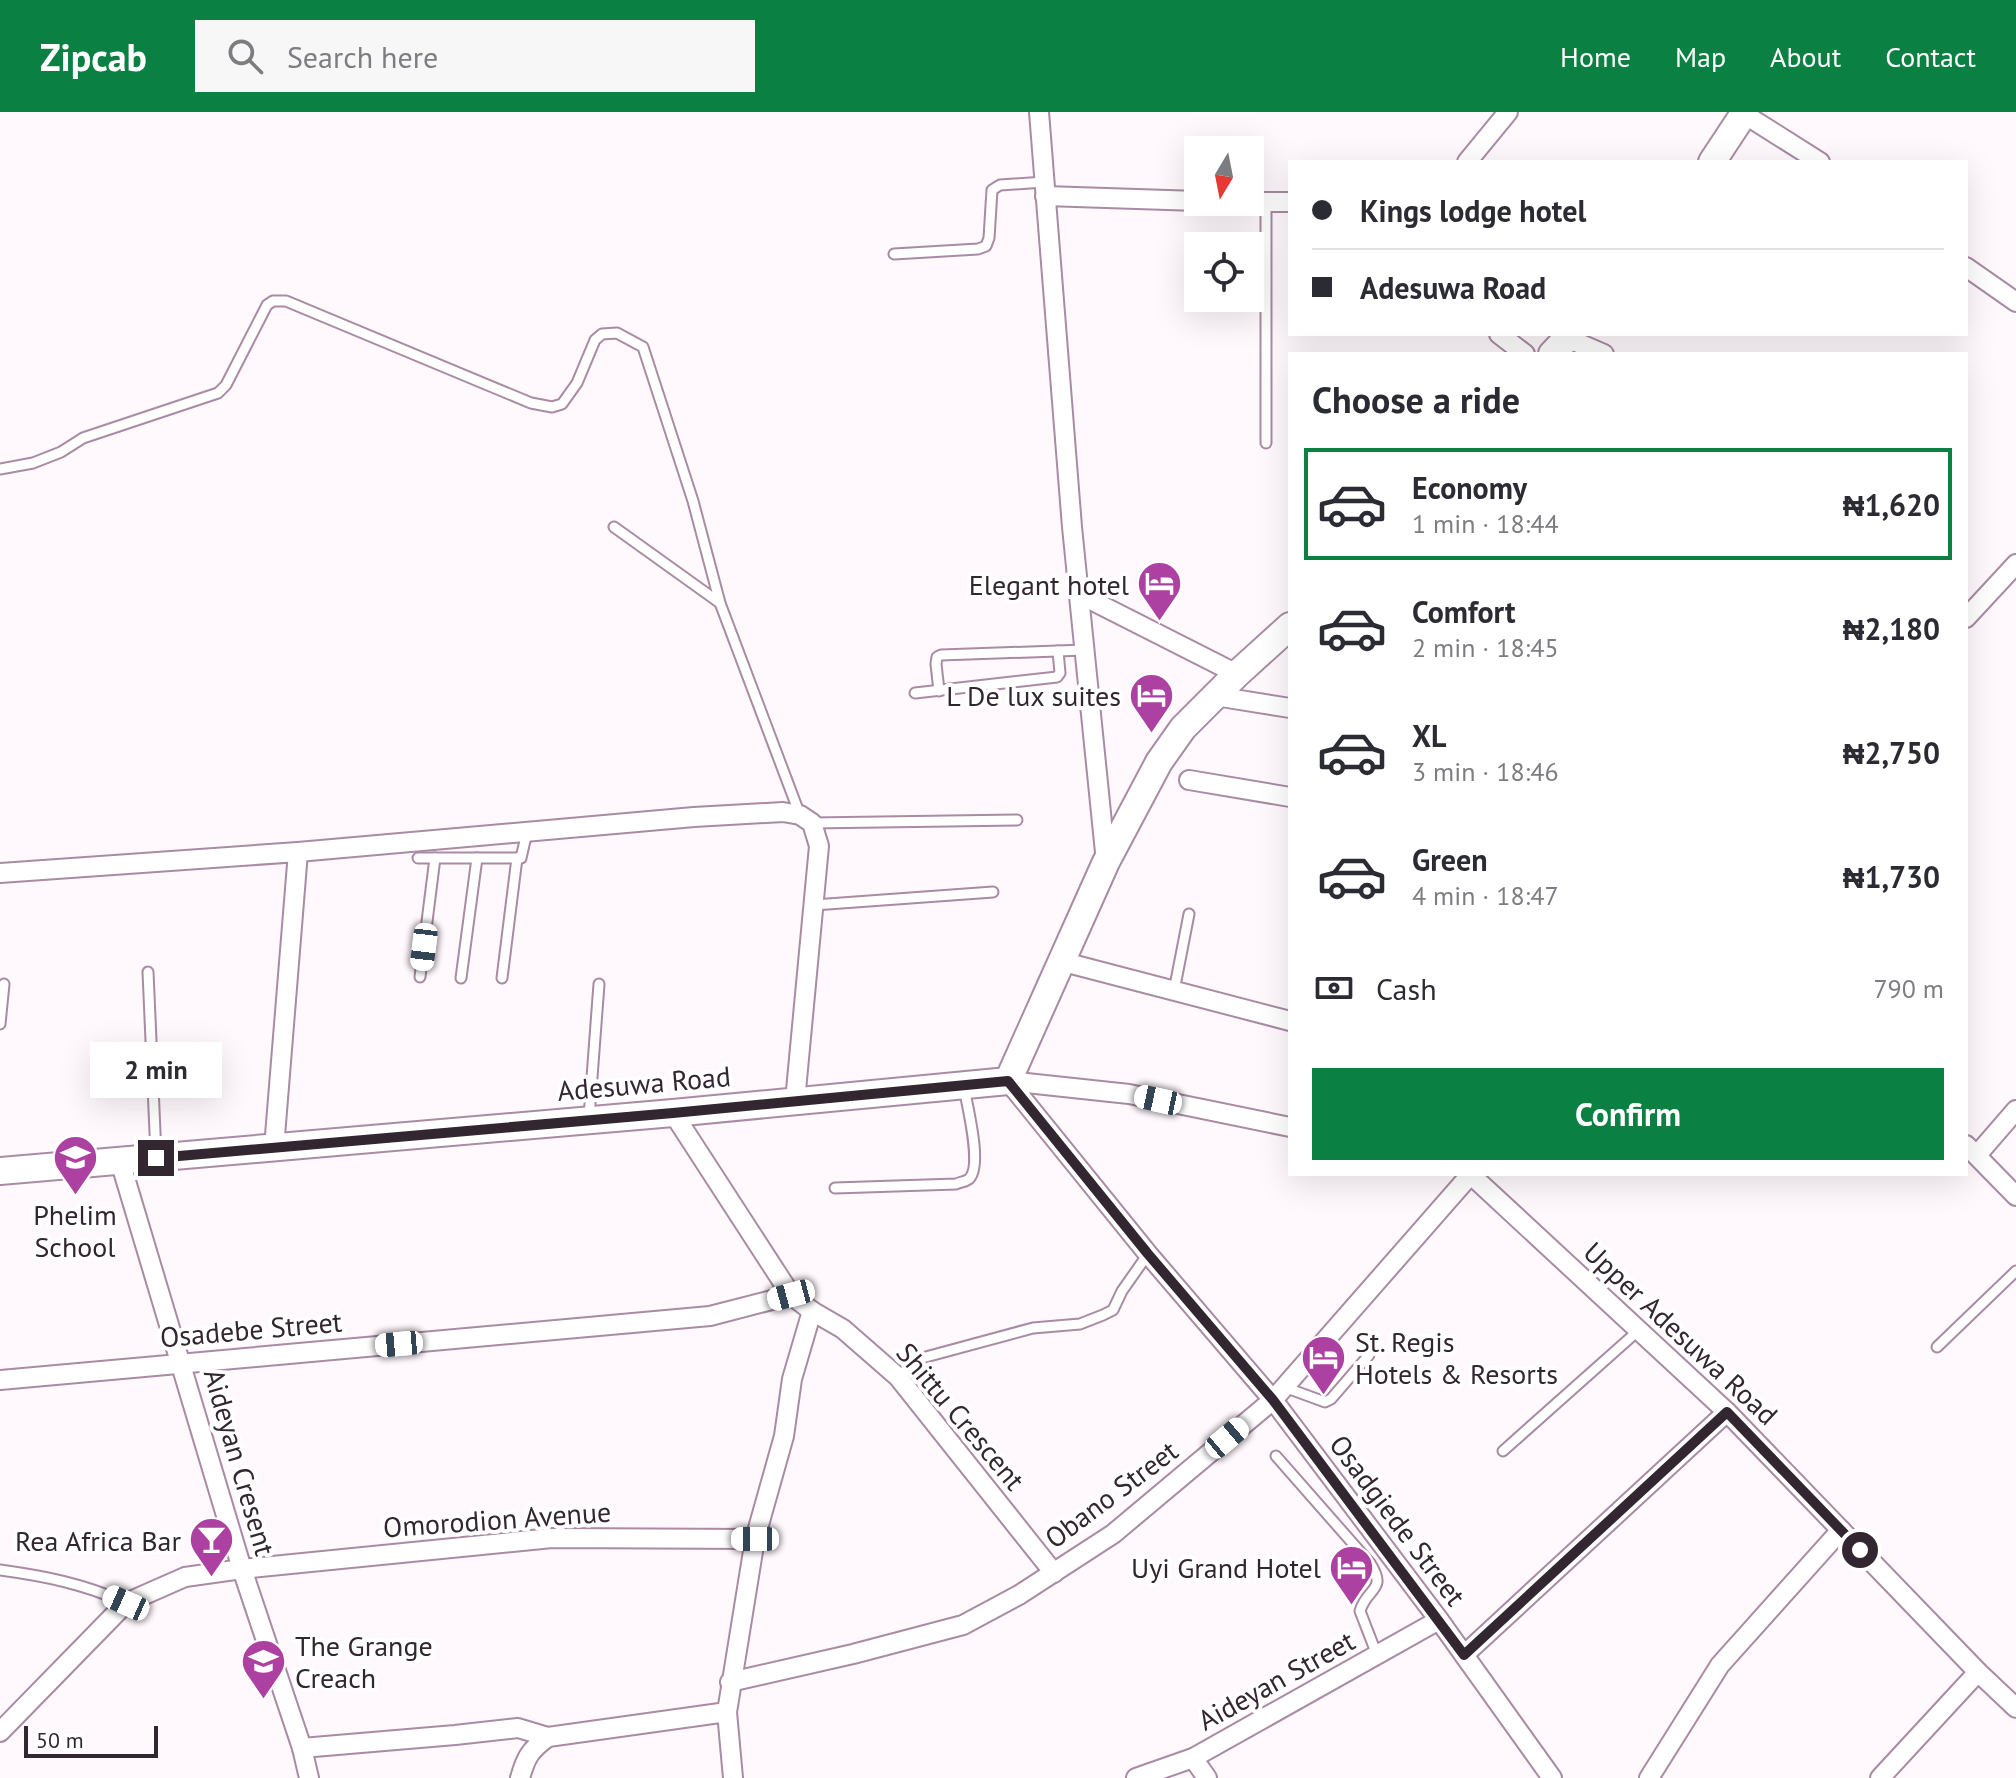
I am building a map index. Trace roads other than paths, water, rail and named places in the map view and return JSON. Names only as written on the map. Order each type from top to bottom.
[{"type":"street","points":[[1039,112],[1072,527],[1106,862]]},
{"type":"street","points":[[1469,160],[1508,112]]},
{"type":"street","points":[[1713,160],[1744,113],[1817,160]]},
{"type":"street","points":[[1044,189],[1184,200]]},
{"type":"street","points":[[1266,203],[1288,202]]},
{"type":"street","points":[[1968,268],[2016,302]]},
{"type":"street","points":[[1502,336],[1522,352]]},
{"type":"street","points":[[1564,342],[1597,352]]},
{"type":"street","points":[[1974,596],[2016,564]]},
{"type":"street","points":[[1079,594],[1237,674]]},
{"type":"street","points":[[1008,1081],[1106,862],[1159,762],[1183,728],[1288,628]]},
{"type":"street","points":[[1215,696],[1288,708]]},
{"type":"street","points":[[1189,780],[1288,797]]},
{"type":"street","points":[[0,873],[783,812],[806,819],[819,846],[795,1101]]},
{"type":"street","points":[[274,1148],[298,852]]},
{"type":"street","points":[[1060,961],[1288,1020]]},
{"type":"street","name":"Adesuwa Road","points":[[0,1171],[589,1121],[1008,1081],[1129,1094],[1288,1127]]},
{"type":"street","name":"Osadgiede Street","points":[[1008,1081],[1148,1254],[1278,1393],[1552,1778]]},
{"type":"street","points":[[2016,1110],[1971,1150],[2016,1196]]},
{"type":"street","name":"Shittu Crescent","points":[[673,1113],[791,1295],[843,1329],[898,1377],[1054,1573]]},
{"type":"street","name":"Aideyan Cresent","points":[[120,1161],[242,1569],[302,1748],[309,1778]]},
{"type":"street","name":"Obano Street","points":[[730,1682],[963,1625],[1019,1595],[1113,1534],[1278,1393],[1469,1176]]},
{"type":"street","name":"Upper Adesuwa Road","points":[[1473,1176],[1727,1412],[2016,1708]]},
{"type":"street","name":"Osadebe Street","points":[[0,1380],[710,1316],[791,1295]]},
{"type":"street","points":[[733,1778],[727,1712],[730,1682],[755,1539],[784,1436],[792,1379],[812,1311]]},
{"type":"street","points":[[1464,1655],[1727,1412]]},
{"type":"street","points":[[1649,1778],[1720,1665],[1841,1530]]},
{"type":"street","name":"Omorodion Avenue","points":[[126,1603],[185,1577],[242,1569],[552,1538],[755,1539]]},
{"type":"street","points":[[0,1732],[126,1603]]},
{"type":"street","name":"Aideyan Street","points":[[1136,1778],[1193,1758],[1439,1620]]},
{"type":"street","points":[[1880,1778],[1978,1672]]},
{"type":"street","points":[[520,1778],[525,1759],[548,1737],[727,1712]]},
{"type":"street","points":[[302,1748],[518,1728],[548,1737]]},
{"type":"street","points":[[1193,1758],[1207,1778]]},
{"type":"lane","points":[[894,254],[986,246],[992,190],[1000,185],[1044,189]]},
{"type":"lane","points":[[1266,203],[1266,443]]},
{"type":"lane","points":[[0,469],[33,463],[61,452],[83,438],[218,393],[226,385],[267,305],[273,301],[286,301],[531,403],[552,407],[562,404],[577,383],[595,340],[602,334],[617,333],[643,347],[693,501],[720,603],[806,819],[1017,820]]},
{"type":"lane","points":[[614,527],[720,603]]},
{"type":"lane","points":[[939,691],[936,664],[937,657],[941,655],[1085,650]]},
{"type":"lane","points":[[915,693],[1057,677],[1060,673],[1058,651]]},
{"type":"lane","points":[[418,858],[521,858],[527,832]]},
{"type":"lane","points":[[420,977],[435,858]]},
{"type":"lane","points":[[461,978],[477,858]]},
{"type":"lane","points":[[502,978],[517,858]]},
{"type":"lane","points":[[814,905],[993,892]]},
{"type":"lane","points":[[1174,991],[1189,914]]},
{"type":"lane","points":[[148,972],[156,1158]]},
{"type":"lane","points":[[0,1024],[4,984]]},
{"type":"lane","points":[[589,1121],[599,984]]},
{"type":"lane","points":[[835,1188],[956,1184],[969,1179],[974,1170],[975,1156],[964,1085]]},
{"type":"lane","points":[[898,1377],[922,1358],[1033,1328],[1080,1324],[1103,1315],[1113,1310],[1122,1291],[1148,1254]]},
{"type":"lane","points":[[1937,1347],[2016,1271]]},
{"type":"lane","points":[[1503,1451],[1639,1330]]},
{"type":"lane","points":[[1278,1393],[1325,1402],[1369,1355]]},
{"type":"lane","points":[[1276,1456],[1377,1573],[1377,1587],[1360,1611],[1377,1655]]},
{"type":"lane","points":[[0,1570],[62,1580],[126,1603]]},
{"type":"place","name":"Elegant hotel","points":[[1160,623]]},
{"type":"place","name":"L De lux suites","points":[[1152,734]]},
{"type":"place","name":"Phelim School","points":[[75,1196]]},
{"type":"place","name":"St. Regis Hotels & Resorts","points":[[1324,1396]]},
{"type":"place","name":"Rea Africa Bar","points":[[212,1579]]},
{"type":"place","name":"Uyi Grand Hotel","points":[[1352,1606]]},
{"type":"place","name":"The Grange Creach","points":[[264,1700]]}]
